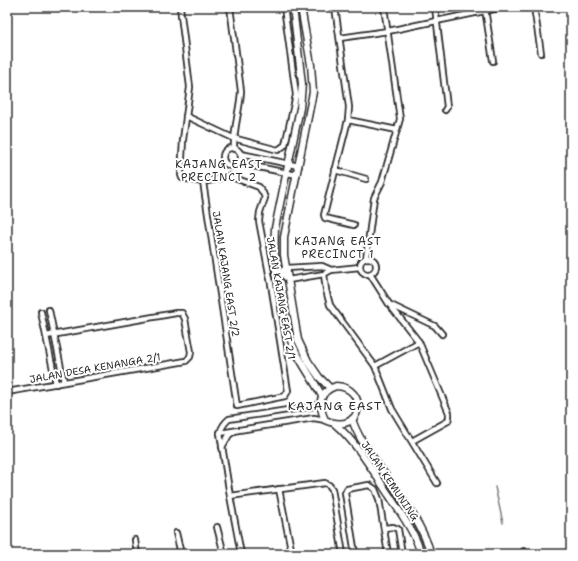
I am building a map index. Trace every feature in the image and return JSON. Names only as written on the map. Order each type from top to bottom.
[{"type":"street","points":[[180,7],[190,87],[183,140],[181,175],[182,178],[203,182],[229,176],[231,166]]},
{"type":"street","points":[[230,7],[242,90],[233,138],[234,149]]},
{"type":"street","points":[[186,116],[233,138],[278,150],[285,145],[296,95],[284,7]]},
{"type":"street","points":[[293,7],[302,84],[300,108],[288,173],[275,228],[274,247],[278,282],[287,332],[322,396]]},
{"type":"street","points":[[301,7],[311,65],[313,92],[284,237],[284,256],[298,340],[319,377],[330,388]]},
{"type":"street","points":[[335,7],[349,107],[348,120],[324,216],[325,218],[354,225]]},
{"type":"street","points":[[366,258],[373,260],[376,266],[375,270],[370,274],[363,273],[360,267],[361,262],[366,258],[374,198],[382,182],[400,119],[384,7]]},
{"type":"street","points":[[435,7],[447,107],[445,110]]},
{"type":"street","points":[[340,38],[388,31],[437,21],[485,8],[504,7]]},
{"type":"street","points":[[534,7],[542,53]]},
{"type":"street","points":[[485,8],[494,61]]},
{"type":"street","points":[[348,120],[397,130]]},
{"type":"street","points":[[297,175],[239,163],[235,166],[231,166],[224,161],[224,156],[226,151],[234,149],[241,154],[299,166]]},
{"type":"street","points":[[239,163],[241,154]]},
{"type":"street","points":[[335,170],[366,179]]},
{"type":"street","name":"JALAN KAJANG EAST 2/1","points":[[229,176],[259,187],[265,198],[260,212],[259,221],[271,284],[288,391],[285,396],[237,406]]},
{"type":"street","name":"JALAN KAJANG EAST 2/2","points":[[203,182],[237,406]]},
{"type":"street","points":[[276,265],[288,280]]},
{"type":"street","points":[[278,282],[281,273],[286,268],[322,266],[331,270]]},
{"type":"street","points":[[288,280],[324,274],[331,270],[360,267]]},
{"type":"street","points":[[324,274],[330,305],[375,366],[392,408],[437,483]]},
{"type":"street","points":[[370,274],[389,304],[419,342],[449,413],[448,421],[412,441]]},
{"type":"street","points":[[389,304],[435,326],[442,334]]},
{"type":"street","points":[[49,310],[64,382]]},
{"type":"street","points":[[41,312],[56,384]]},
{"type":"street","name":"JALAN DESA KENANGA 2/1","points":[[7,392],[186,361],[190,357],[191,352],[186,324],[182,313],[54,334]]},
{"type":"street","points":[[46,336],[54,334]]},
{"type":"street","points":[[375,366],[419,342]]},
{"type":"street","points":[[220,433],[314,418],[335,424],[347,423],[352,420],[358,409],[358,403],[353,392],[342,386],[330,388],[322,396],[320,405],[321,412],[325,420]]},
{"type":"street","points":[[241,554],[220,433],[224,423],[229,419],[320,405]]},
{"type":"street","name":"JALAN KEMUNING","points":[[352,420],[368,450],[417,521],[428,543],[431,554]]},
{"type":"street","name":"JALAN KEMUNING","points":[[335,424],[347,434],[381,483],[417,540],[421,554]]},
{"type":"street","points":[[222,447],[229,435],[236,430]]},
{"type":"street","points":[[230,496],[325,483],[329,485],[332,489],[343,554]]},
{"type":"street","points":[[379,499],[381,483]]},
{"type":"street","points":[[355,554],[345,493],[346,490],[369,485],[375,488],[379,499],[388,554]]},
{"type":"street","points":[[279,489],[292,554]]},
{"type":"street","points":[[384,528],[394,526],[398,529],[402,554]]},
{"type":"street","points":[[218,527],[224,554]]},
{"type":"street","points":[[176,533],[181,554]]},
{"type":"street","points":[[135,540],[138,554]]},
{"type":"waterway","points":[[495,487],[503,523]]},
{"type":"district","name":"KAJANG EAST PRECINCT 2","points":[[219,170]]},
{"type":"district","name":"KAJANG EAST PRECINCT 1","points":[[338,247]]},
{"type":"district","name":"KAJANG EAST","points":[[335,406]]}]
